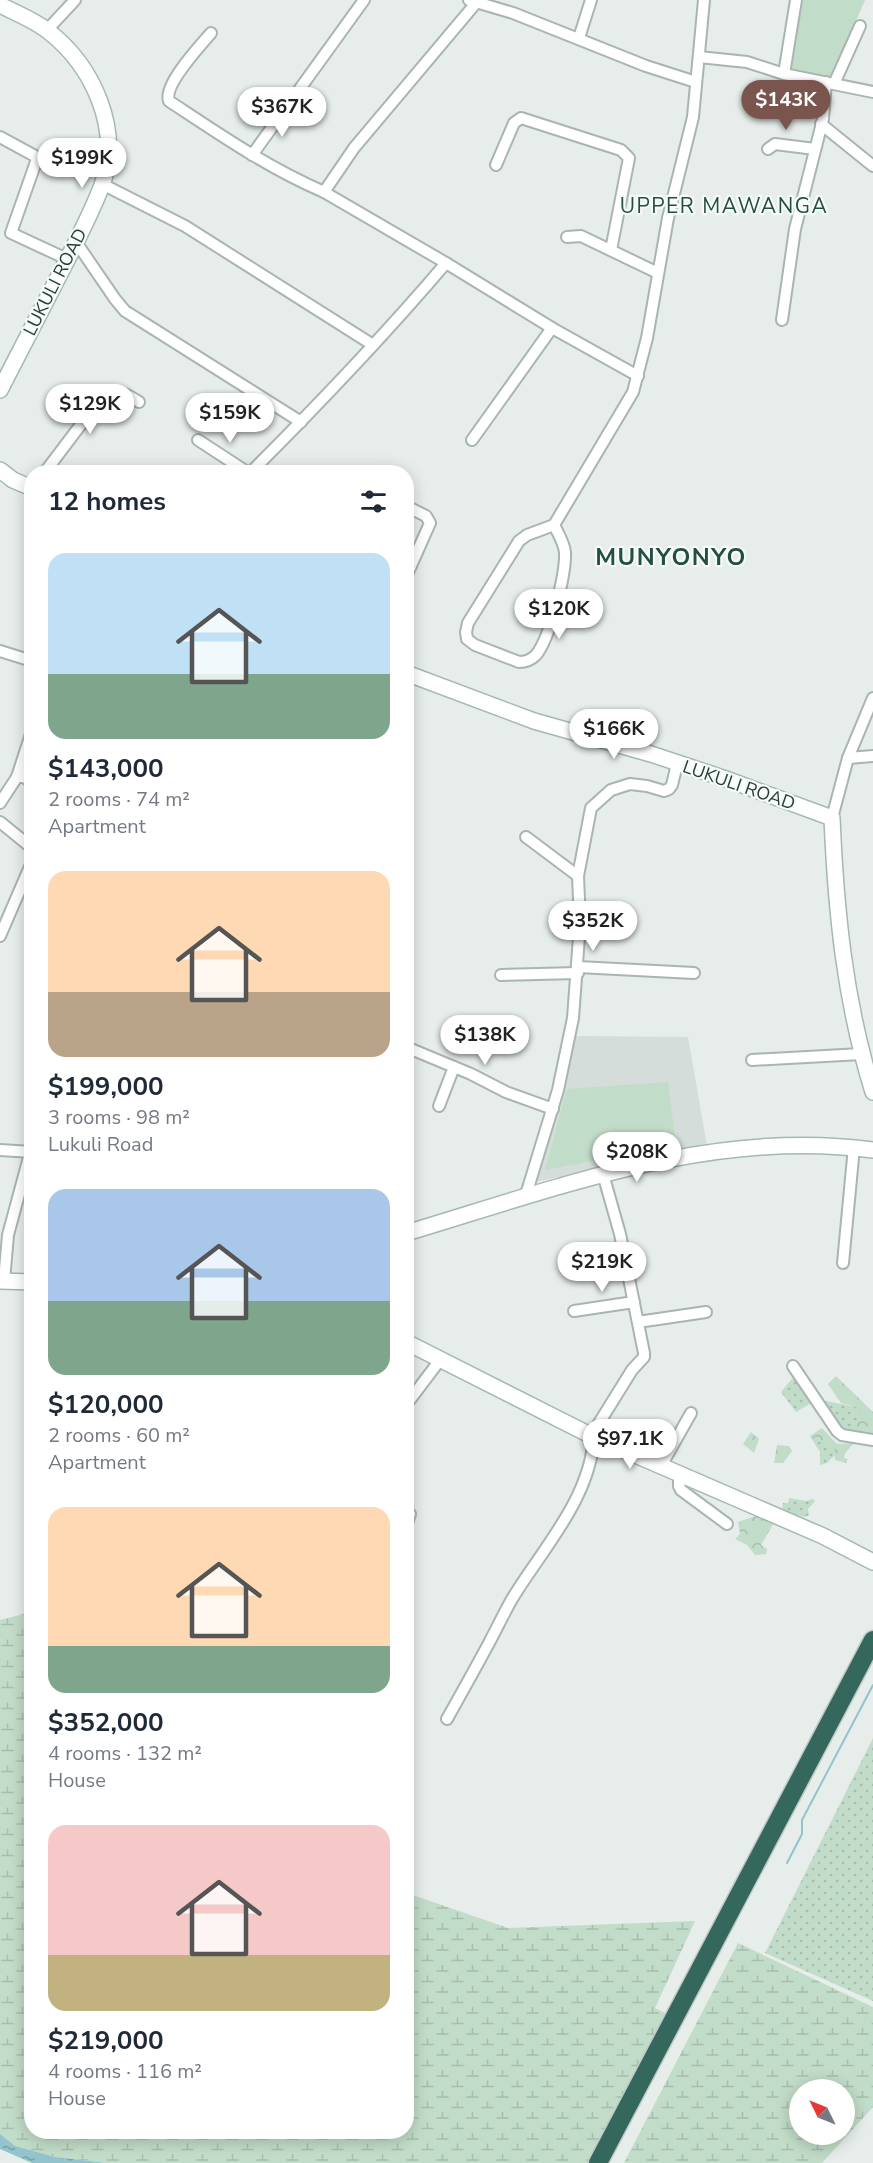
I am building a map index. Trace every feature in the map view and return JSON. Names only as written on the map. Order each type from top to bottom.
[{"type":"highway","points":[[612,2163],[680,2018],[873,1640]]},
{"type":"highway","points":[[598,2163],[873,1666]]},
{"type":"street","points":[[47,30],[75,0]]},
{"type":"street","points":[[252,155],[364,0]]},
{"type":"street","points":[[579,38],[591,0]]},
{"type":"street","points":[[554,525],[565,549],[564,569],[556,606],[543,644],[535,656],[526,662],[519,662],[475,645],[467,639],[468,623],[513,549],[527,535],[554,525],[633,392],[668,218],[693,117],[704,0]]},
{"type":"street","points":[[784,74],[796,0]]},
{"type":"street","points":[[324,192],[354,148],[473,2],[513,13],[646,66],[696,82]]},
{"type":"street","name":"LUKULI ROAD","points":[[0,5],[47,30],[68,50],[99,96],[104,112],[107,140],[107,161],[102,184],[76,242],[0,390]]},
{"type":"street","points":[[782,320],[795,229],[830,83],[860,26]]},
{"type":"street","points":[[211,33],[170,85],[167,96],[169,101],[252,155],[290,177],[324,192],[552,328],[638,376]]},
{"type":"street","points":[[699,57],[747,62],[784,74],[873,92]]},
{"type":"street","points":[[496,165],[514,123],[521,118],[626,153],[629,158],[611,250]]},
{"type":"street","points":[[821,124],[873,166]]},
{"type":"street","points":[[0,137],[37,159],[11,232],[67,259]]},
{"type":"street","points":[[768,149],[775,144],[815,149]]},
{"type":"street","points":[[102,184],[185,226],[373,345]]},
{"type":"street","points":[[567,237],[581,236],[658,273]]},
{"type":"street","points":[[76,242],[125,311],[301,423]]},
{"type":"street","points":[[256,465],[301,423],[414,302],[446,263]]},
{"type":"street","points":[[472,440],[552,328]]},
{"type":"street","points":[[50,465],[104,394],[120,392],[139,402]]},
{"type":"street","points":[[198,440],[238,465]]},
{"type":"street","points":[[0,470],[24,485]]},
{"type":"street","points":[[414,510],[426,516],[430,523],[414,559]]},
{"type":"street","points":[[0,651],[24,658]]},
{"type":"street","name":"LUKULI ROAD","points":[[414,676],[534,721],[726,778],[832,818]]},
{"type":"street","points":[[873,698],[848,758],[832,818],[837,908],[853,1020],[873,1092]]},
{"type":"street","points":[[0,803],[17,777],[24,756]]},
{"type":"street","points":[[848,758],[873,756]]},
{"type":"street","points":[[525,1198],[553,1109],[573,1018],[580,923],[578,876],[591,808],[611,790],[630,784],[663,791],[669,789],[677,764]]},
{"type":"street","points":[[17,777],[24,777]]},
{"type":"street","points":[[0,822],[24,842]]},
{"type":"street","points":[[526,837],[578,876]]},
{"type":"street","points":[[0,936],[24,880]]},
{"type":"street","points":[[501,975],[578,970],[694,973]]},
{"type":"street","points":[[414,1050],[506,1092],[553,1109]]},
{"type":"street","points":[[752,1060],[861,1053]]},
{"type":"street","points":[[439,1106],[454,1067]]},
{"type":"street","points":[[414,1231],[603,1174],[676,1158],[747,1147],[788,1144],[873,1149]]},
{"type":"street","points":[[843,1263],[854,1147]]},
{"type":"street","points":[[0,1150],[24,1150]]},
{"type":"street","points":[[447,1719],[508,1606],[578,1497],[591,1461],[592,1436],[632,1370],[644,1358],[620,1234],[603,1174]]},
{"type":"street","points":[[24,1176],[8,1235],[2,1281],[24,1282]]},
{"type":"street","points":[[574,1311],[634,1302]]},
{"type":"street","points":[[638,1322],[706,1312]]},
{"type":"street","points":[[414,1346],[592,1436],[823,1536],[873,1562]]},
{"type":"street","points":[[414,1394],[440,1360]]},
{"type":"street","points":[[793,1366],[837,1431],[842,1435],[873,1440]]},
{"type":"street","points":[[661,1466],[691,1413]]},
{"type":"street","points":[[679,1473],[681,1490],[727,1524]]},
{"type":"shaded area","points":[[576,1036],[688,1037],[707,1146],[535,1182]]},
{"type":"green space","points":[[802,0],[865,0],[831,79],[790,69]]},
{"type":"green space","points":[[668,1082],[676,1145],[545,1170],[567,1089]]},
{"type":"green space","points":[[796,1374],[813,1402],[796,1412],[781,1392]]},
{"type":"green space","points":[[836,1376],[873,1412],[873,1435],[842,1435],[856,1407],[841,1403],[828,1384]]},
{"type":"green space","points":[[826,1401],[856,1407],[862,1416],[842,1435],[820,1406]]},
{"type":"green space","points":[[822,1428],[837,1444],[854,1443],[845,1453],[844,1458],[848,1459],[846,1463],[835,1460],[834,1447],[810,1436]]},
{"type":"green space","points":[[751,1432],[759,1439],[754,1453],[743,1444]]},
{"type":"green space","points":[[810,1436],[835,1447],[835,1455],[827,1463],[820,1465],[820,1452]]},
{"type":"green space","points":[[777,1445],[789,1446],[792,1451],[783,1463],[774,1463]]},
{"type":"green space","points":[[789,1498],[806,1501],[813,1499],[815,1501],[808,1509],[809,1515],[805,1517],[782,1511],[783,1503],[788,1503]]},
{"type":"green space","points":[[759,1515],[775,1521],[761,1545],[767,1549],[766,1554],[755,1555],[747,1545],[735,1539],[740,1534],[738,1522]]},
{"type":"green space","points":[[24,1614],[24,2139],[414,2139],[414,1895],[508,1928],[695,1921],[655,2008],[667,2014],[589,2163],[107,2163],[55,2157],[14,2146],[0,2134],[0,1620]]},
{"type":"green space","points":[[873,1738],[873,2001],[765,1953]]},
{"type":"green space","points":[[738,1943],[873,2007],[873,2107],[855,2127],[855,2079],[789,2079],[789,2145],[838,2145],[822,2163],[624,2163]]},
{"type":"water","points":[[0,2134],[15,2146],[55,2157],[107,2163],[32,2163],[0,2149]]},
{"type":"waterway","points":[[787,1863],[802,1834],[802,1820],[873,1685]]},
{"type":"district","name":"UPPER MAWANGA","points":[[724,206]]},
{"type":"district","name":"MUNYONYO","points":[[671,557]]}]
